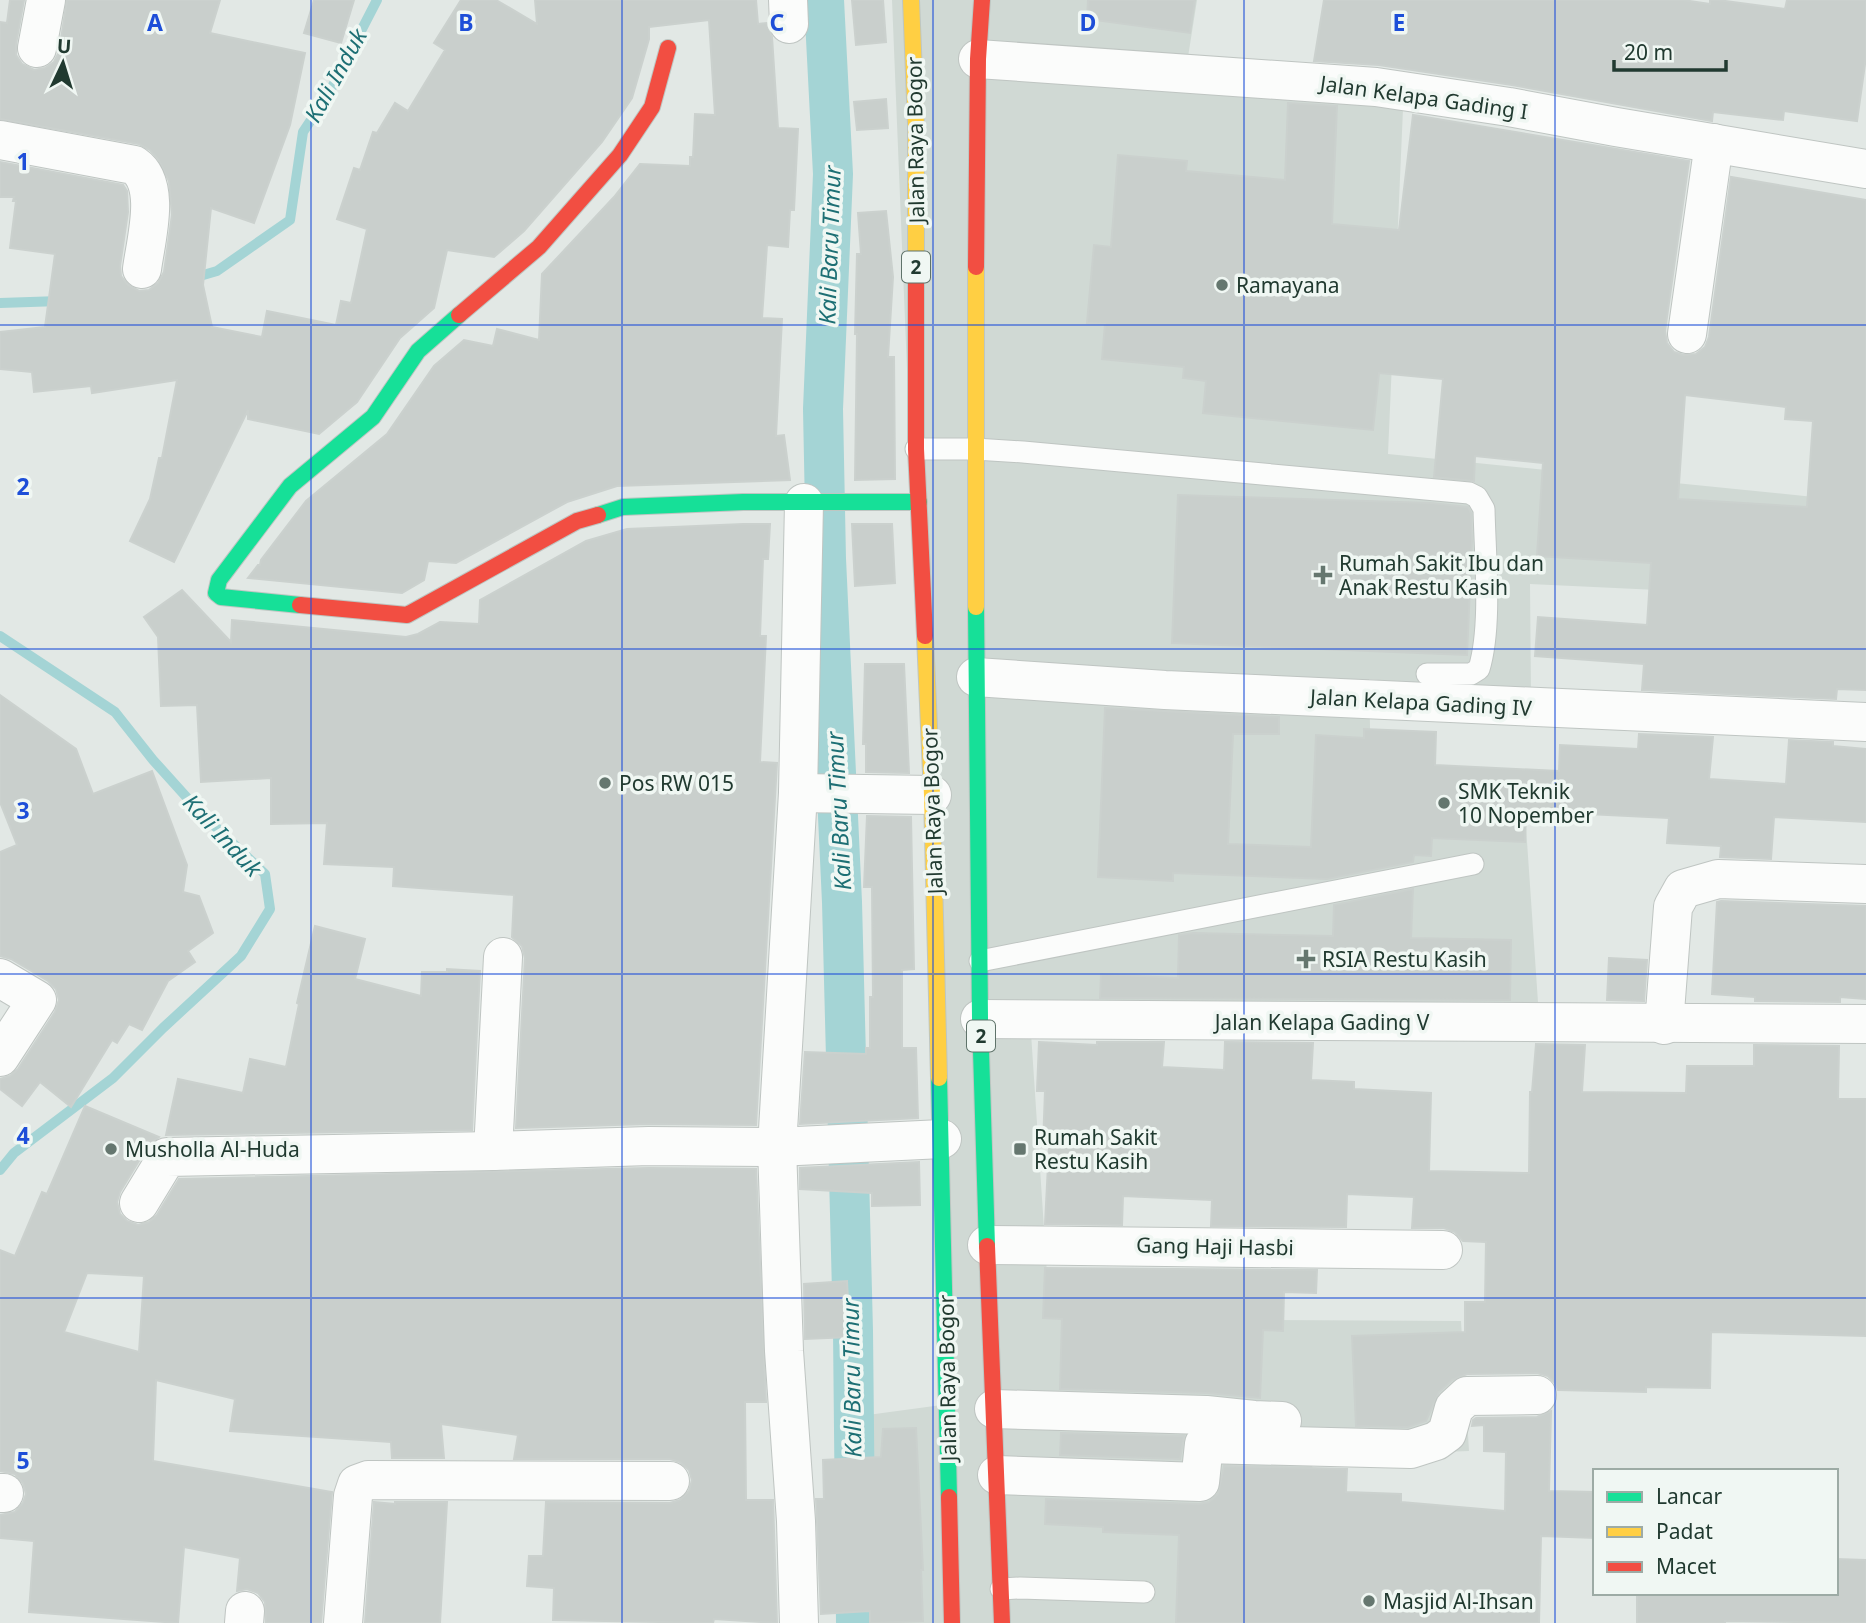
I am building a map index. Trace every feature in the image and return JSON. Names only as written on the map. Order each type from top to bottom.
[{"type":"main road","name":"Jalan Raya Bogor","points":[[911,0],[916,124],[916,449],[933,794],[952,1623]]},
{"type":"main road","name":"Jalan Raya Bogor","points":[[982,0],[978,60],[976,677],[987,1244],[1002,1623]]},
{"type":"main road","points":[[667,48],[652,107],[598,182],[539,247],[418,351],[373,416],[290,486],[219,580],[216,593],[221,597],[407,615],[577,521],[623,507],[743,502],[919,502]]},
{"type":"street","points":[[37,48],[46,0]]},
{"type":"street","name":"Jalan Kelapa Gading I","points":[[978,60],[1376,87],[1509,107],[1866,169]]},
{"type":"street","points":[[0,140],[134,164],[142,170],[151,196],[142,269]]},
{"type":"street","points":[[1686,334],[1714,143]]},
{"type":"street","points":[[799,1623],[796,1521],[784,1351],[777,1147],[804,793],[808,503]]},
{"type":"street","name":"Jalan Kelapa Gading IV","points":[[976,677],[1165,690],[1866,722]]},
{"type":"street","points":[[804,793],[933,794]]},
{"type":"street","points":[[1664,1025],[1673,907],[1683,889],[1718,879],[1866,884]]},
{"type":"street","points":[[493,1151],[503,957]]},
{"type":"street","points":[[0,978],[37,1000],[0,1057]]},
{"type":"street","name":"Jalan Kelapa Gading V","points":[[981,1019],[1664,1025],[1866,1024]]},
{"type":"street","points":[[139,1203],[167,1157],[649,1146],[777,1147],[942,1139]]},
{"type":"street","name":"Gang Haji Hasbi","points":[[987,1244],[1443,1250]]},
{"type":"street","points":[[997,1475],[1200,1482],[1204,1444],[1411,1449],[1436,1441],[1447,1433],[1454,1408],[1467,1396],[1537,1395]]},
{"type":"street","points":[[994,1409],[1206,1415],[1302,1421]]},
{"type":"street","points":[[343,1623],[353,1496],[357,1484],[368,1480],[670,1481]]},
{"type":"lane","points":[[916,449],[975,449],[1469,493],[1477,497],[1484,509],[1483,656],[1479,669],[1471,674],[1427,674]]},
{"type":"lane","points":[[980,961],[1473,863]]},
{"type":"lane","points":[[1001,1589],[1020,1587],[1144,1592]]},
{"type":"shaded area","points":[[892,0],[1197,0],[1188,57],[1404,86],[1388,454],[1814,497],[1807,597],[1530,584],[1531,697],[1369,679],[1372,822],[1526,827],[1539,1017],[1030,1018],[1050,1319],[1461,1321],[1469,1451],[1311,1457],[1324,1551],[1444,1623],[849,1623],[838,1419],[949,1404]]},
{"type":"building","points":[[10,0],[24,0],[16,55],[22,64],[34,70],[45,68],[54,62],[59,52],[67,0],[220,0],[210,33],[305,53],[290,125],[254,223],[211,208],[203,285],[212,327],[262,337],[267,311],[336,325],[341,301],[351,303],[367,229],[337,219],[354,168],[360,170],[373,132],[377,133],[395,103],[408,111],[445,50],[434,43],[461,0],[496,0],[537,24],[535,0],[756,0],[758,24],[767,23],[772,37],[778,128],[798,129],[794,210],[790,210],[788,247],[767,245],[762,318],[782,319],[776,436],[784,435],[790,480],[617,486],[567,502],[456,563],[428,561],[424,580],[402,593],[248,578],[306,501],[387,434],[434,366],[464,340],[493,346],[497,329],[539,340],[542,274],[614,197],[640,164],[690,166],[690,157],[693,157],[695,114],[715,115],[709,20],[649,27],[649,39],[632,98],[602,142],[524,231],[494,257],[447,250],[434,308],[400,338],[357,402],[319,434],[248,419],[248,410],[174,562],[130,541],[150,499],[159,458],[162,458],[177,380],[92,393],[91,386],[34,392],[32,372],[0,369],[0,332],[45,327],[55,254],[10,248],[16,201],[13,201],[14,197],[0,197],[0,162],[123,185],[127,191],[128,212],[121,276],[128,285],[139,291],[149,290],[158,283],[164,272],[172,215],[169,181],[158,159],[150,150],[139,144],[0,119],[0,22],[7,23]]},
{"type":"building","points":[[314,0],[354,0],[341,43],[304,33]]},
{"type":"building","points":[[852,0],[883,0],[886,42],[856,45]]},
{"type":"building","points":[[1088,0],[1195,0],[1190,33],[1087,19]]},
{"type":"building","points":[[1324,0],[1683,0],[1710,4],[1710,0],[1718,0],[1785,9],[1787,0],[1866,0],[1866,57],[1857,121],[1784,111],[1783,120],[1713,112],[1712,121],[1512,85],[1379,65],[1314,61]]},
{"type":"building","points":[[886,99],[888,128],[857,130],[854,102]]},
{"type":"building","points":[[1288,103],[1337,106],[1332,224],[1399,230],[1413,115],[1689,161],[1665,331],[1667,343],[1674,352],[1683,355],[1696,354],[1705,347],[1709,337],[1731,177],[1866,200],[1866,690],[1837,689],[1836,699],[1642,690],[1644,664],[1535,656],[1538,617],[1647,625],[1651,563],[1537,556],[1543,463],[1475,456],[1474,481],[1434,477],[1443,379],[1379,373],[1373,430],[1203,413],[1206,381],[1183,378],[1184,367],[1102,359],[1105,324],[1087,323],[1094,245],[1111,247],[1118,155],[1187,161],[1186,171],[1285,180]],"holes":[[[1685,395],[1786,407],[1785,419],[1813,421],[1807,507],[1678,499]]]},
{"type":"building","points":[[886,211],[893,277],[888,357],[894,357],[895,479],[855,480],[857,254],[861,254],[858,213]]},
{"type":"building","name":"Rumah Sakit Ibu dan Anak Restu Kasih","points":[[1178,495],[1431,503],[1468,507],[1471,513],[1472,541],[1467,655],[1172,643]]},
{"type":"building","points":[[770,524],[768,559],[763,559],[760,636],[766,636],[760,762],[777,763],[756,1125],[648,1124],[516,1128],[525,958],[522,946],[512,937],[514,895],[393,886],[394,867],[324,864],[327,823],[271,824],[271,778],[201,782],[197,705],[161,706],[158,637],[144,617],[182,590],[231,642],[232,620],[406,637],[440,622],[479,624],[480,600],[586,541],[627,529]]},
{"type":"building","points":[[852,524],[892,524],[895,583],[855,586]]},
{"type":"building","points":[[865,664],[904,664],[909,773],[866,772],[866,744],[863,744]]},
{"type":"building","points":[[0,695],[76,749],[93,794],[152,771],[187,865],[183,892],[199,896],[213,933],[188,951],[195,962],[168,981],[142,1030],[129,1024],[117,1043],[112,1040],[71,1107],[40,1082],[22,1106],[0,1089],[0,1079],[10,1076],[18,1069],[55,1012],[59,1000],[56,989],[48,981],[11,959],[0,956],[0,852],[17,845],[0,802]]},
{"type":"building","points":[[1105,708],[1279,717],[1279,734],[1233,734],[1228,844],[1311,847],[1316,735],[1364,738],[1364,729],[1436,732],[1435,765],[1559,771],[1560,745],[1638,749],[1639,734],[1713,737],[1709,779],[1786,784],[1789,740],[1833,742],[1833,746],[1866,749],[1866,822],[1774,817],[1771,859],[1720,857],[1721,846],[1667,843],[1669,818],[1526,811],[1525,842],[1432,838],[1431,856],[1414,855],[1413,862],[1327,879],[1173,873],[1173,881],[1098,877]]},
{"type":"building","points":[[867,816],[911,817],[914,969],[902,970],[902,1048],[916,1048],[918,1118],[800,1124],[805,1052],[866,1054],[866,1048],[870,1048],[870,997],[873,997],[872,887],[864,887]]},
{"type":"building","points":[[1413,889],[1411,938],[1511,940],[1510,1000],[1100,998],[1101,974],[1178,978],[1179,935],[1333,936],[1334,905]]},
{"type":"building","points":[[1717,902],[1866,906],[1866,999],[1840,997],[1840,1002],[1755,1001],[1755,997],[1712,994]]},
{"type":"building","points":[[315,926],[365,939],[355,979],[421,996],[422,972],[447,972],[447,969],[480,971],[472,1130],[166,1135],[178,1079],[243,1093],[250,1059],[286,1067],[299,1004],[297,1003]]},
{"type":"building","points":[[1609,958],[1647,960],[1644,1001],[1607,1000]]},
{"type":"building","points":[[1039,1042],[1097,1045],[1097,1042],[1164,1042],[1162,1067],[1224,1070],[1225,1042],[1313,1043],[1311,1080],[1354,1082],[1354,1089],[1431,1093],[1429,1171],[1529,1173],[1530,1092],[1536,1044],[1585,1045],[1582,1092],[1686,1093],[1687,1066],[1754,1066],[1754,1045],[1839,1046],[1838,1099],[1866,1099],[1866,1336],[1711,1332],[1710,1388],[1646,1387],[1646,1392],[1558,1390],[1548,1376],[1537,1373],[1467,1374],[1452,1380],[1439,1392],[1426,1421],[1408,1427],[1356,1426],[1352,1336],[1465,1332],[1465,1302],[1485,1302],[1486,1242],[1463,1241],[1455,1232],[1444,1228],[1412,1228],[1414,1197],[1347,1194],[1346,1227],[1211,1226],[1212,1200],[1123,1196],[1122,1225],[1045,1224],[1049,1146],[1043,1145],[1045,1091],[1037,1091]]},
{"type":"building","points":[[85,1106],[159,1137],[148,1146],[120,1192],[117,1202],[120,1214],[127,1221],[138,1225],[149,1222],[157,1215],[179,1179],[649,1168],[756,1169],[766,1402],[745,1402],[746,1500],[773,1500],[777,1623],[714,1619],[713,1623],[553,1620],[554,1588],[527,1586],[529,1556],[543,1556],[546,1502],[670,1503],[680,1500],[689,1491],[692,1480],[689,1470],[680,1462],[670,1459],[514,1459],[518,1435],[441,1424],[444,1458],[392,1458],[391,1442],[230,1431],[235,1399],[156,1380],[153,1461],[332,1492],[321,1623],[266,1623],[265,1602],[258,1593],[247,1589],[237,1591],[240,1558],[184,1547],[178,1623],[29,1612],[34,1541],[0,1538],[0,1515],[15,1512],[23,1503],[26,1494],[23,1483],[15,1474],[0,1471],[0,1250],[15,1256],[42,1192],[47,1194]],"holes":[[[87,1273],[144,1276],[139,1352],[64,1332]]]},
{"type":"building","points":[[919,1162],[920,1205],[872,1206],[872,1193],[800,1189],[800,1168]]},
{"type":"building","points":[[1045,1268],[1317,1270],[1316,1293],[1284,1292],[1283,1331],[1263,1330],[1260,1398],[1207,1393],[1060,1389],[1062,1319],[1043,1318]]},
{"type":"building","points":[[847,1281],[850,1337],[805,1339],[804,1284]]},
{"type":"building","points":[[1551,1411],[1549,1491],[1593,1492],[1593,1538],[1541,1536],[1539,1623],[1176,1623],[1179,1535],[1103,1532],[1103,1527],[1045,1524],[1046,1499],[1199,1504],[1209,1502],[1218,1494],[1224,1466],[1347,1469],[1346,1492],[1401,1494],[1401,1502],[1505,1511],[1506,1452],[1484,1451],[1484,1425],[1472,1426],[1473,1420],[1537,1417]]},
{"type":"building","points":[[916,1428],[923,1621],[870,1623],[870,1611],[821,1614],[816,1499],[824,1499],[823,1460],[881,1457],[883,1429]]},
{"type":"building","points":[[1061,1433],[1184,1436],[1180,1459],[1060,1455]]},
{"type":"building","points":[[374,1502],[447,1502],[440,1623],[365,1623]]},
{"type":"building","points":[[1838,1559],[1866,1560],[1866,1623],[1637,1623],[1637,1595],[1838,1595]]},
{"type":"waterway","name":"Kali Induk","points":[[193,278],[217,271],[290,220],[303,132],[329,93],[377,0]]},
{"type":"waterway","name":"Kali Baru Timur","points":[[824,0],[833,174],[823,409],[826,559],[842,902],[853,1331],[856,1623]]},
{"type":"waterway","name":"Kali Induk","points":[[0,303],[60,301]]},
{"type":"waterway","name":"Kali Induk","points":[[0,636],[115,712],[199,811],[265,874],[270,909],[241,956],[113,1078],[14,1153],[0,1170]]},
{"type":"traffic: fast","points":[[300,605],[221,597],[216,593],[219,580],[290,486],[373,417],[418,351],[459,315]]},
{"type":"traffic: fast","points":[[598,515],[623,507],[743,502],[919,502]]},
{"type":"traffic: fast","points":[[976,607],[980,1018],[987,1246]]},
{"type":"traffic: fast","points":[[939,1078],[949,1497]]},
{"type":"traffic: slow","points":[[911,0],[916,124],[916,276]]},
{"type":"traffic: slow","points":[[976,267],[976,607]]},
{"type":"traffic: slow","points":[[925,636],[939,1078]]},
{"type":"traffic: jam","points":[[976,267],[978,59],[982,0]]},
{"type":"traffic: jam","points":[[459,315],[539,247],[620,155],[652,107],[668,48]]},
{"type":"traffic: jam","points":[[916,276],[916,449],[925,636]]},
{"type":"traffic: jam","points":[[300,605],[407,615],[577,521],[598,515]]},
{"type":"traffic: jam","points":[[987,1246],[1002,1623]]},
{"type":"traffic: jam","points":[[949,1497],[952,1623]]},
{"type":"place","name":"Ramayana","points":[[1222,285]]},
{"type":"place","name":"Rumah Sakit Ibu dan Anak Restu Kasih","points":[[1323,575]]},
{"type":"place","name":"Pos RW 015","points":[[605,783]]},
{"type":"place","name":"SMK Teknik 10 Nopember","points":[[1444,803]]},
{"type":"place","name":"RSIA Restu Kasih","points":[[1306,959]]},
{"type":"place","name":"Musholla Al-Huda","points":[[111,1149]]},
{"type":"place","name":"Rumah Sakit Restu Kasih","points":[[1020,1149]]},
{"type":"place","name":"Masjid Al-Ihsan","points":[[1369,1601]]}]
